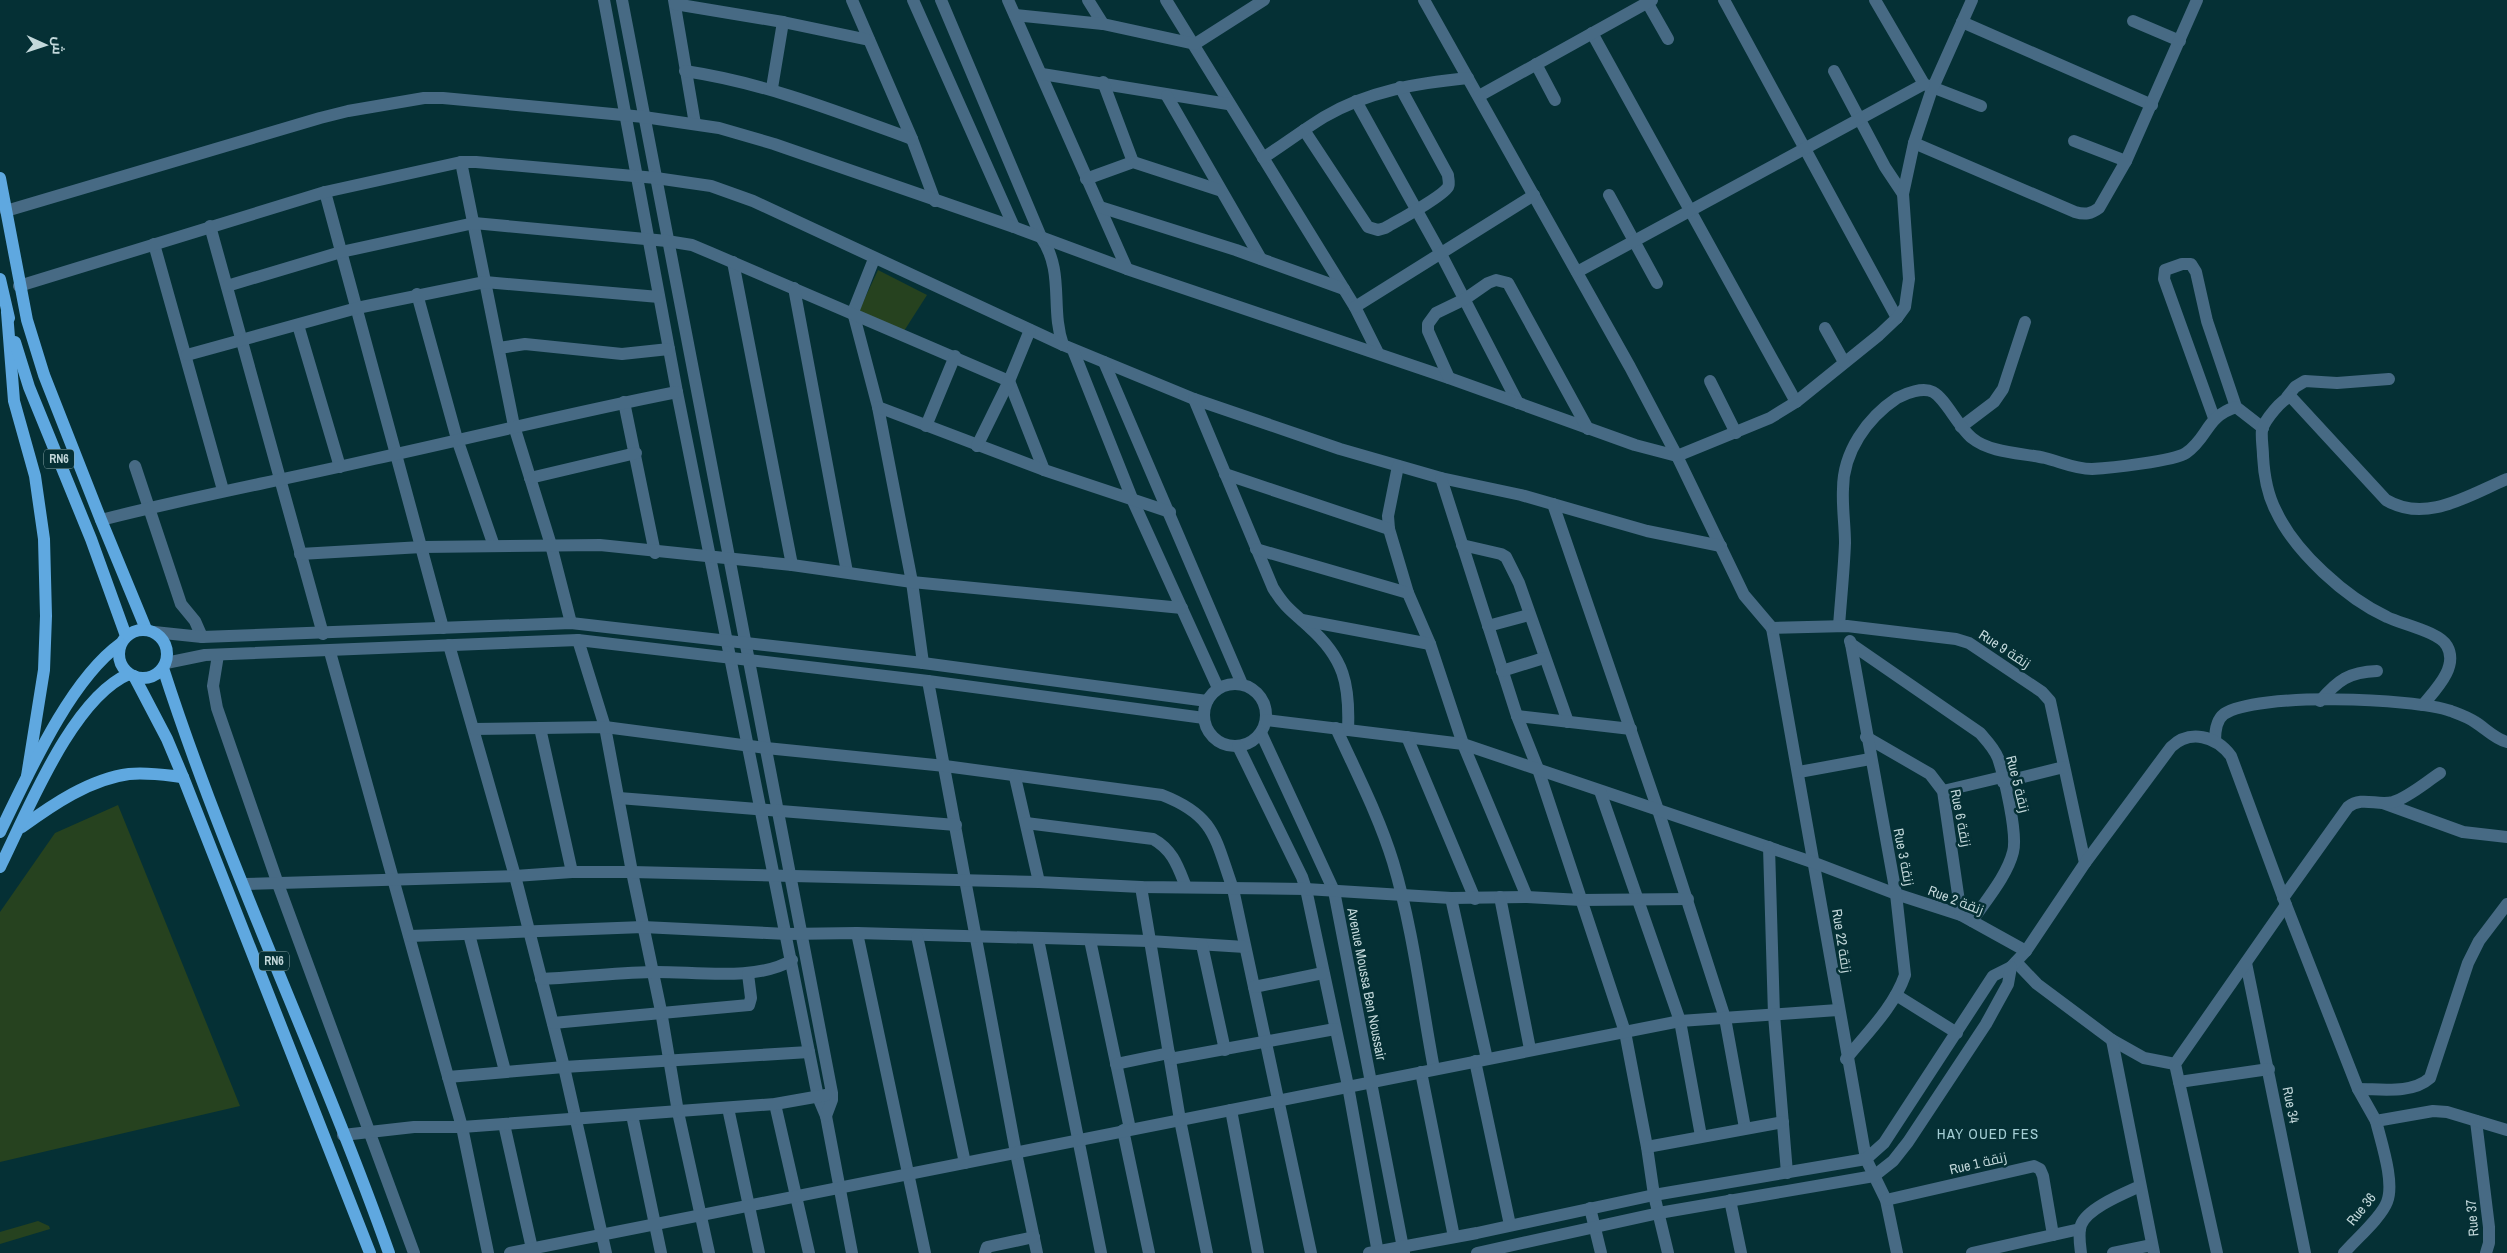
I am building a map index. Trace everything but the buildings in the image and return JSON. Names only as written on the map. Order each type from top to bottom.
[{"type":"main road","name":"RN6","points":[[0,178],[27,320],[44,375],[100,520],[150,631],[164,642],[168,656],[164,665],[184,732],[389,1253]]},
{"type":"main road","name":"RN6","points":[[0,279],[7,312],[29,387],[91,539],[123,640],[120,661],[131,675],[167,739],[370,1253]]},
{"type":"main road","points":[[7,312],[14,401],[35,476],[44,539],[46,616],[44,670],[26,776]]},
{"type":"main road","points":[[0,832],[26,776],[71,700],[101,660],[123,640],[136,630],[150,631]]},
{"type":"main road","points":[[0,867],[75,725],[104,689],[112,682],[131,675],[147,678],[159,673],[164,665]]},
{"type":"main road","points":[[20,828],[64,799],[109,779],[142,774],[183,777]]},
{"type":"street","points":[[604,0],[650,240],[676,392],[711,558],[773,876],[787,934],[818,1097],[826,1116],[852,1253]]},
{"type":"street","points":[[622,0],[747,660],[766,748],[832,1094],[832,1100],[826,1116]]},
{"type":"street","points":[[852,0],[912,139],[935,201]]},
{"type":"street","points":[[913,0],[1014,227]]},
{"type":"street","points":[[940,0],[1041,237],[1050,250],[1056,270],[1059,333],[1068,348],[1133,501],[1218,688]]},
{"type":"street","points":[[1008,0],[1127,269]]},
{"type":"street","points":[[1088,0],[1103,24]]},
{"type":"street","points":[[1166,0],[1195,44],[1228,104],[1356,307],[1378,353]]},
{"type":"street","points":[[1015,15],[1103,24],[1195,44],[1264,0]]},
{"type":"street","points":[[1424,0],[1678,456],[1744,595],[1772,628]]},
{"type":"street","points":[[1724,0],[1897,318]]},
{"type":"street","points":[[1875,0],[1928,86],[1982,106]]},
{"type":"street","points":[[6,211],[320,118],[348,111],[424,98],[625,116],[644,116],[695,124],[774,144],[1014,227],[1127,269],[1378,353],[1588,429],[1658,453],[1678,456],[1770,418],[1796,402],[1897,318],[1905,307],[1909,292],[1903,194],[1914,143],[1928,86],[1972,0]]},
{"type":"street","points":[[1914,143],[2083,214],[2093,212],[2099,208],[2126,161],[2198,0]]},
{"type":"street","points":[[1479,96],[1650,1],[1668,38]]},
{"type":"street","points":[[695,124],[674,2],[869,40]]},
{"type":"street","points":[[2133,21],[2180,41]]},
{"type":"street","points":[[772,88],[782,22]]},
{"type":"street","points":[[1962,22],[2152,105]]},
{"type":"street","points":[[1592,33],[1796,402]]},
{"type":"street","points":[[1536,64],[1556,100]]},
{"type":"street","points":[[1834,70],[1886,167],[1903,194]]},
{"type":"street","points":[[685,71],[724,76],[772,88],[912,139]]},
{"type":"street","points":[[1042,74],[1104,82],[1166,96],[1228,104]]},
{"type":"street","points":[[1263,158],[1325,116],[1356,102],[1400,87],[1468,78]]},
{"type":"street","points":[[1104,82],[1134,162]]},
{"type":"street","points":[[1577,272],[1860,119],[1928,86]]},
{"type":"street","points":[[1304,130],[1368,226],[1378,230],[1385,228],[1447,188],[1448,175],[1400,87]]},
{"type":"street","points":[[1166,96],[1219,190],[1261,259]]},
{"type":"street","points":[[1356,102],[1442,254],[1518,403]]},
{"type":"street","points":[[2074,141],[2126,161]]},
{"type":"street","points":[[461,162],[514,426],[551,545],[571,623]]},
{"type":"street","points":[[20,286],[325,192],[461,162],[656,178],[711,186],[729,192],[975,303],[1068,348],[1194,399],[1340,449],[1440,478],[1553,504],[1648,531],[1721,546]]},
{"type":"street","points":[[1086,179],[1134,162],[1219,190]]},
{"type":"street","points":[[325,192],[443,628]]},
{"type":"street","points":[[1356,307],[1534,195]]},
{"type":"street","points":[[1609,195],[1657,283]]},
{"type":"street","points":[[1100,207],[1261,259],[1344,289]]},
{"type":"street","points":[[227,286],[342,252],[474,223],[692,245],[853,312],[1009,381],[1044,470]]},
{"type":"street","points":[[210,226],[323,634]]},
{"type":"street","points":[[154,244],[187,355],[223,490]]},
{"type":"street","points":[[874,259],[853,312],[878,407],[912,582],[923,663]]},
{"type":"street","points":[[733,262],[792,565]]},
{"type":"street","points":[[2214,418],[2164,279],[2165,270],[2187,263],[2193,268],[2207,321],[2236,407],[2262,428]]},
{"type":"street","points":[[1449,378],[1428,331],[1428,324],[1436,313],[1465,299],[1488,283],[1496,280],[1508,283],[1588,429]]},
{"type":"street","points":[[187,355],[357,308],[417,294],[485,282],[659,297]]},
{"type":"street","points":[[794,288],[847,572]]},
{"type":"street","points":[[417,294],[456,439],[494,546]]},
{"type":"street","points":[[1961,427],[1994,402],[2003,388],[2025,322]]},
{"type":"street","points":[[298,325],[340,467]]},
{"type":"street","points":[[1825,328],[1844,362]]},
{"type":"street","points":[[978,446],[1009,381],[1030,330]]},
{"type":"street","points":[[499,348],[525,344],[622,354],[669,349]]},
{"type":"street","points":[[926,426],[954,356]]},
{"type":"street","points":[[1104,362],[1170,512],[1242,684]]},
{"type":"street","points":[[2388,379],[2337,383],[2305,381],[2295,387],[2262,428],[2266,484],[2275,510],[2295,541],[2311,560],[2359,601],[2386,617],[2426,632],[2446,644],[2450,652],[2447,673],[2423,705]]},
{"type":"street","points":[[1710,381],[1736,433]]},
{"type":"street","points":[[1851,644],[1843,626],[1845,542],[1842,488],[1854,445],[1867,424],[1882,408],[1901,396],[1923,390],[1933,392],[1972,439],[1984,445],[2048,459],[2082,469],[2180,456],[2197,443],[2214,418],[2236,407]]},
{"type":"street","points":[[100,520],[223,490],[340,467],[514,426],[676,392]]},
{"type":"street","points":[[2287,397],[2296,400],[2386,500],[2401,507],[2415,510],[2430,509],[2507,479]]},
{"type":"street","points":[[1194,399],[1273,588],[1283,605],[1320,636],[1340,667],[1347,684],[1349,704],[1342,729],[1381,828],[1402,896],[1454,1237]]},
{"type":"street","points":[[624,402],[655,553]]},
{"type":"street","points":[[878,407],[1044,470],[1170,512]]},
{"type":"street","points":[[530,478],[636,453]]},
{"type":"street","points":[[135,466],[181,604],[195,621],[202,637]]},
{"type":"street","points":[[1398,466],[1388,516],[1389,529],[1408,593],[1430,644],[1463,744],[1527,896]]},
{"type":"street","points":[[1225,474],[1389,529]]},
{"type":"street","points":[[1440,478],[1517,716],[1538,769],[1625,1032],[1647,1146],[1654,1195],[1668,1253]]},
{"type":"street","points":[[1553,504],[1688,899],[1725,1018],[1745,1128]]},
{"type":"street","points":[[300,554],[422,548],[600,545],[655,553],[792,565],[912,582],[1182,608]]},
{"type":"street","points":[[1462,545],[1506,557],[1516,575],[1568,722]]},
{"type":"street","points":[[1256,549],[1408,593]]},
{"type":"street","points":[[1488,626],[1529,615]]},
{"type":"street","points":[[1302,620],[1430,644]]},
{"type":"street","points":[[150,631],[202,637],[323,634],[571,623],[923,663],[1207,701]]},
{"type":"street","name":"Rue 9 زنقة","points":[[1772,628],[1843,626],[1941,636],[1969,643],[2042,692],[2050,702],[2086,863]]},
{"type":"street","name":"Rue 22 زنقة","points":[[1772,628],[1815,863],[1846,1059],[1866,1159],[1886,1200],[1897,1253]]},
{"type":"street","points":[[164,665],[185,657],[218,655],[330,652],[578,640],[928,681],[1204,718]]},
{"type":"street","points":[[578,640],[605,728],[661,1011],[678,1112],[709,1253]]},
{"type":"street","name":"Rue 3 زنقة","points":[[1846,1059],[1896,995],[1905,975],[1896,894],[1870,759],[1851,644]]},
{"type":"street","name":"Rue 5 زنقة","points":[[1851,644],[1980,734],[1990,743],[1997,757],[2014,834],[2013,852],[2006,868],[1967,918]]},
{"type":"street","points":[[449,645],[515,876],[553,1023],[577,1118],[606,1253]]},
{"type":"street","points":[[330,652],[462,1127],[488,1253]]},
{"type":"street","points":[[218,655],[213,686],[215,702],[278,884],[414,1253]]},
{"type":"street","points":[[1502,671],[1544,658]]},
{"type":"street","points":[[2320,701],[2342,679],[2358,672],[2377,671]]},
{"type":"street","points":[[928,681],[967,881],[1016,1153],[1037,1253]]},
{"type":"street","points":[[1230,684],[1242,684],[1254,690],[1263,700],[1266,720],[1260,733],[1251,742],[1230,746],[1215,739],[1210,733],[1204,718],[1207,701],[1218,688],[1230,684]]},
{"type":"street","points":[[1478,1253],[1659,1213],[1874,1176],[1889,1165],[1908,1142],[2005,991],[2014,965],[2026,951],[2140,787],[2177,742],[2195,736],[2215,741],[2217,724],[2223,714],[2234,709],[2276,701],[2391,701],[2450,710],[2473,720],[2507,742]]},
{"type":"street","points":[[1517,716],[1630,729]]},
{"type":"street","name":"Rue 2 زنقة","points":[[1266,720],[1463,744],[1815,863],[1896,894],[1967,918],[2026,951]]},
{"type":"street","points":[[540,728],[572,872]]},
{"type":"street","points":[[474,729],[605,728],[766,748],[945,766],[1015,777],[1162,795],[1189,807],[1203,818],[1212,832],[1233,889],[1311,1253]]},
{"type":"street","name":"Avenue Moussa Ben Noussair","points":[[1260,733],[1334,891],[1403,1250]]},
{"type":"street","name":"Rue 6 زنقة","points":[[1866,736],[1930,774],[1942,791],[1967,918]]},
{"type":"street","points":[[1407,737],[1475,898]]},
{"type":"street","name":"Rue 36","points":[[2215,741],[2231,756],[2284,902],[2358,1090],[2376,1121],[2384,1150],[2390,1188],[2388,1201],[2344,1253]]},
{"type":"street","points":[[1238,746],[1302,877],[1306,889],[1348,1086],[1375,1252],[1403,1250],[1454,1237],[1654,1195],[1866,1159],[1884,1143],[1993,976],[1999,971],[2014,965]]},
{"type":"street","points":[[1799,772],[1870,759]]},
{"type":"street","points":[[1942,791],[2064,767]]},
{"type":"street","points":[[2217,1253],[2175,1064],[2246,963],[2284,902],[2348,808],[2358,802],[2383,803],[2398,800],[2440,773]]},
{"type":"street","points":[[1015,777],[1039,882]]},
{"type":"street","points":[[1600,791],[1680,1022],[1701,1136]]},
{"type":"street","points":[[619,798],[956,826]]},
{"type":"street","points":[[2383,803],[2464,832],[2507,837]]},
{"type":"street","points":[[1026,823],[1154,839],[1163,844],[1173,856],[1186,887]]},
{"type":"street","points":[[1768,847],[1774,1015],[1787,1173]]},
{"type":"street","points":[[244,884],[515,876],[572,872],[632,872],[1039,882],[1141,887],[1306,889],[1451,898],[1527,896],[1581,900],[1688,899]]},
{"type":"street","points":[[1141,887],[1180,1120],[1207,1253]]},
{"type":"street","points":[[1451,898],[1510,1225]]},
{"type":"street","points":[[1500,898],[1530,1049]]},
{"type":"street","points":[[2358,1090],[2411,1088],[2423,1084],[2430,1078],[2447,1034],[2468,962],[2479,941],[2507,904]]},
{"type":"street","points":[[410,936],[643,927],[787,934],[857,933],[977,938],[1149,941],[1245,947]]},
{"type":"street","points":[[857,933],[925,1253]]},
{"type":"street","points":[[469,934],[505,1071]]},
{"type":"street","points":[[917,936],[965,1163]]},
{"type":"street","points":[[1038,939],[1101,1253]]},
{"type":"street","points":[[1090,940],[1116,1064],[1126,1130],[1149,1253]]},
{"type":"street","points":[[1202,945],[1225,1050]]},
{"type":"street","points":[[541,978],[652,972],[748,974],[784,965],[792,960]]},
{"type":"street","name":"Rue 34","points":[[2246,963],[2305,1253]]},
{"type":"street","points":[[2014,965],[2112,1040],[2144,1058],[2175,1064]]},
{"type":"street","points":[[1254,987],[1323,973]]},
{"type":"street","points":[[553,1023],[661,1011],[748,1005],[751,998],[748,974]]},
{"type":"street","points":[[1896,995],[1957,1033]]},
{"type":"street","points":[[510,1253],[532,1251],[839,1187],[1530,1049],[1680,1022],[1838,1010]]},
{"type":"street","points":[[1116,1064],[1225,1050],[1335,1030]]},
{"type":"street","points":[[2112,1040],[2153,1249],[2113,1253]]},
{"type":"street","points":[[448,1077],[505,1071],[809,1052]]},
{"type":"street","points":[[2179,1082],[2269,1069]]},
{"type":"street","points":[[343,1135],[414,1127],[462,1127],[728,1108],[775,1104],[832,1094]]},
{"type":"street","points":[[775,1104],[809,1253]]},
{"type":"street","points":[[728,1108],[759,1253]]},
{"type":"street","points":[[1231,1110],[1258,1253]]},
{"type":"street","points":[[2376,1121],[2433,1111],[2457,1114],[2507,1130]]},
{"type":"street","points":[[632,1115],[661,1253]]},
{"type":"street","name":"Rue 37","points":[[2476,1121],[2489,1227],[2489,1243],[2486,1253]]},
{"type":"street","points":[[1647,1146],[1783,1122]]},
{"type":"street","points":[[504,1124],[532,1251]]},
{"type":"street","name":"Rue 1 زنقة","points":[[1886,1200],[2034,1166],[2040,1169],[2043,1176],[2053,1235]]},
{"type":"street","points":[[2081,1253],[2081,1224],[2090,1214],[2113,1199],[2140,1186]]},
{"type":"street","points":[[1730,1200],[1742,1253]]},
{"type":"street","points":[[1590,1208],[1601,1253]]},
{"type":"street","points":[[1972,1253],[2080,1229]]},
{"type":"street","points":[[985,1253],[987,1246],[1034,1237]]},
{"type":"green space","points":[[878,270],[927,295],[904,331],[859,311]]},
{"type":"green space","points":[[118,805],[240,1106],[0,1162],[0,912],[55,833]]},
{"type":"green space","points":[[38,1221],[49,1226],[50,1229],[0,1244],[0,1232]]},
{"type":"district","name":"HAY OUED FES","points":[[1988,1134]]}]
